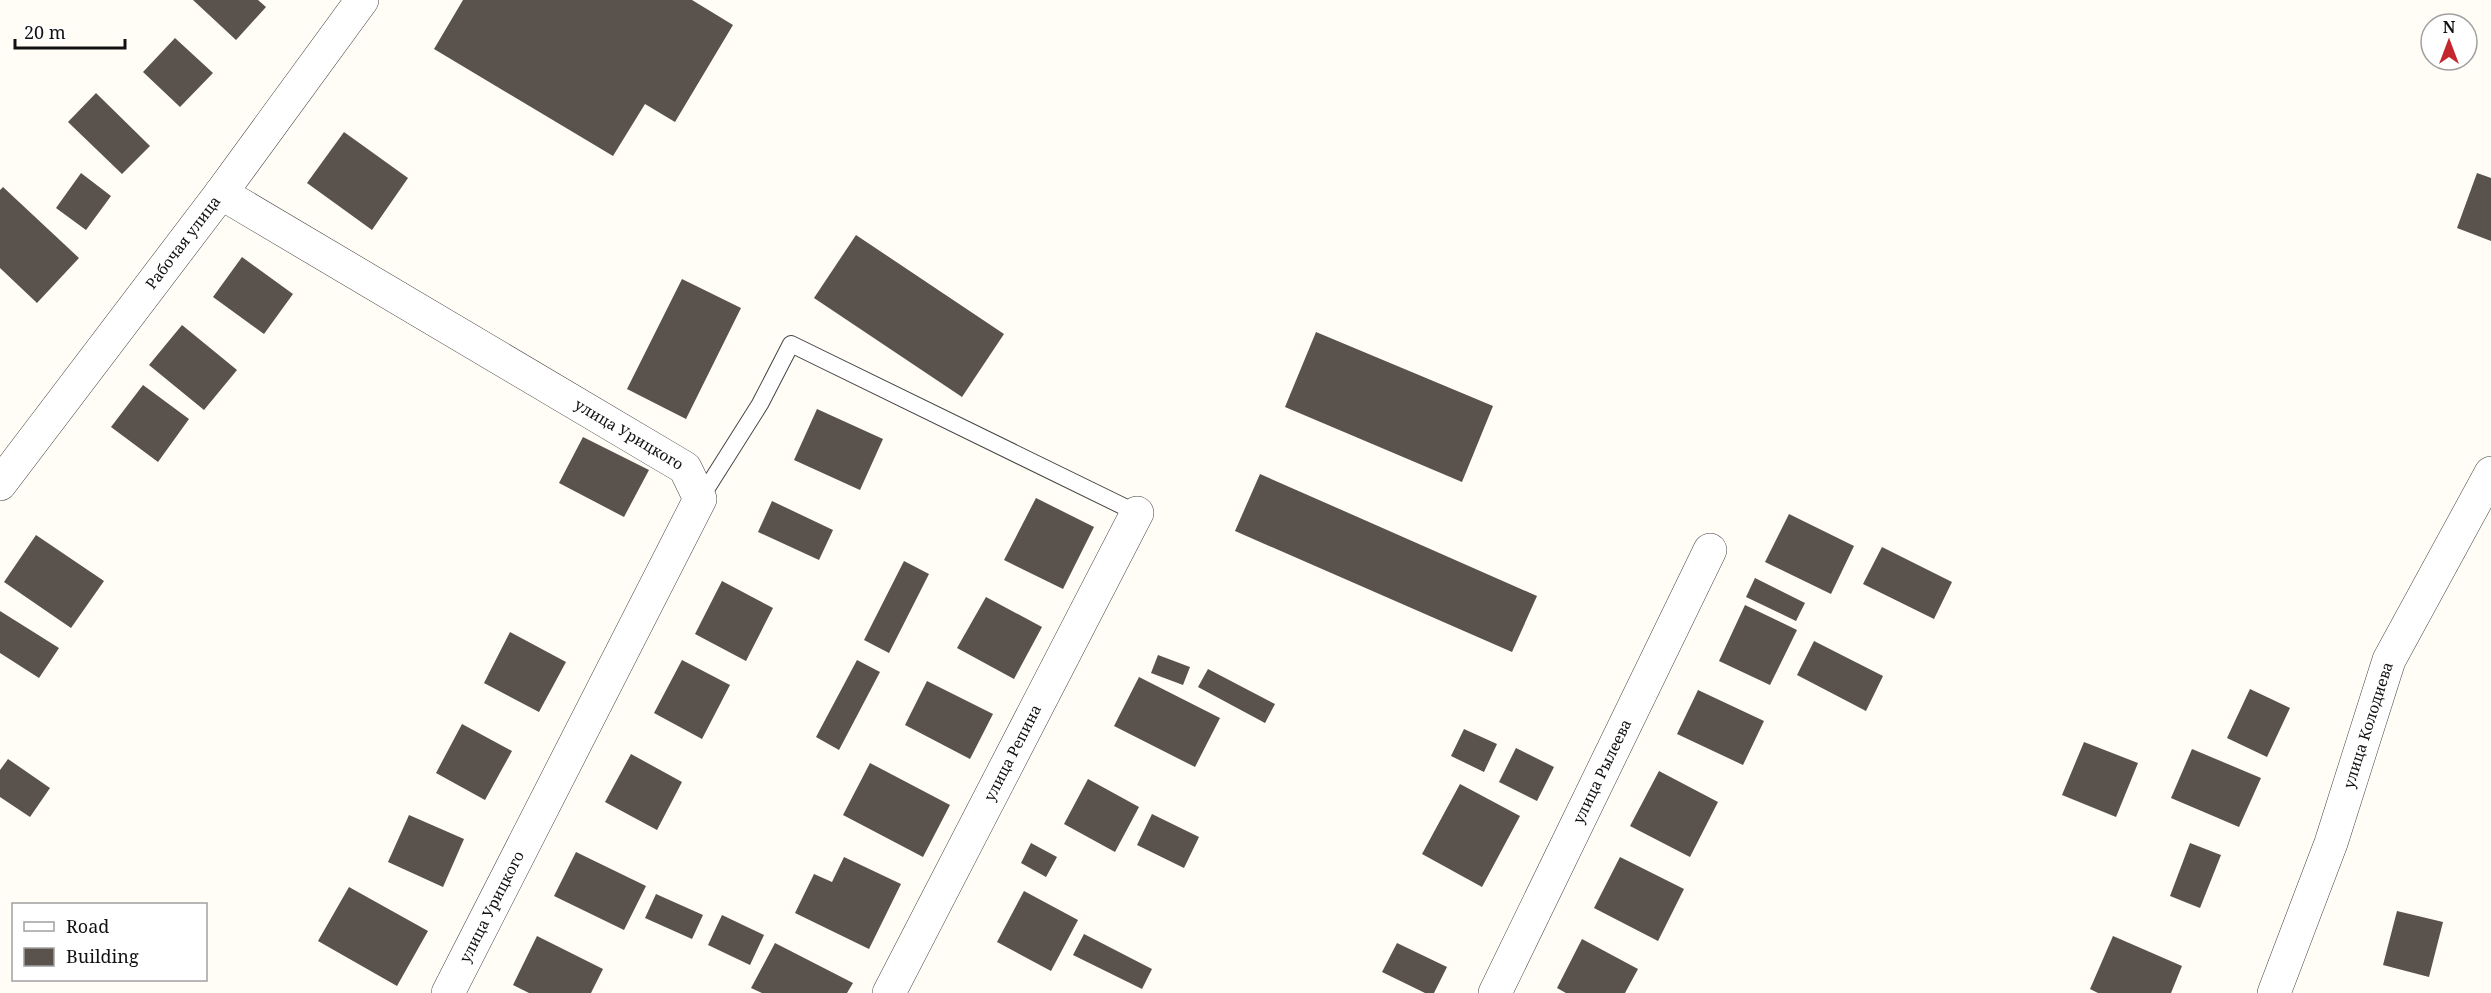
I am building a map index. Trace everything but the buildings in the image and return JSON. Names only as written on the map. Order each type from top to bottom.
[{"type":"street","name":"Рабочая улица","points":[[0,484],[221,193],[362,0]]},
{"type":"street","name":"улица Урицкого","points":[[221,193],[685,468],[700,499],[448,993]]},
{"type":"street","name":"улица Колодиева","points":[[2274,993],[2331,843],[2389,660],[2491,473]]},
{"type":"street","name":"улица Репина","points":[[889,993],[1137,513]]},
{"type":"street","name":"улица Рылеева","points":[[1495,993],[1710,550]]},
{"type":"lane","points":[[700,499],[760,404],[791,344],[1137,513]]}]
